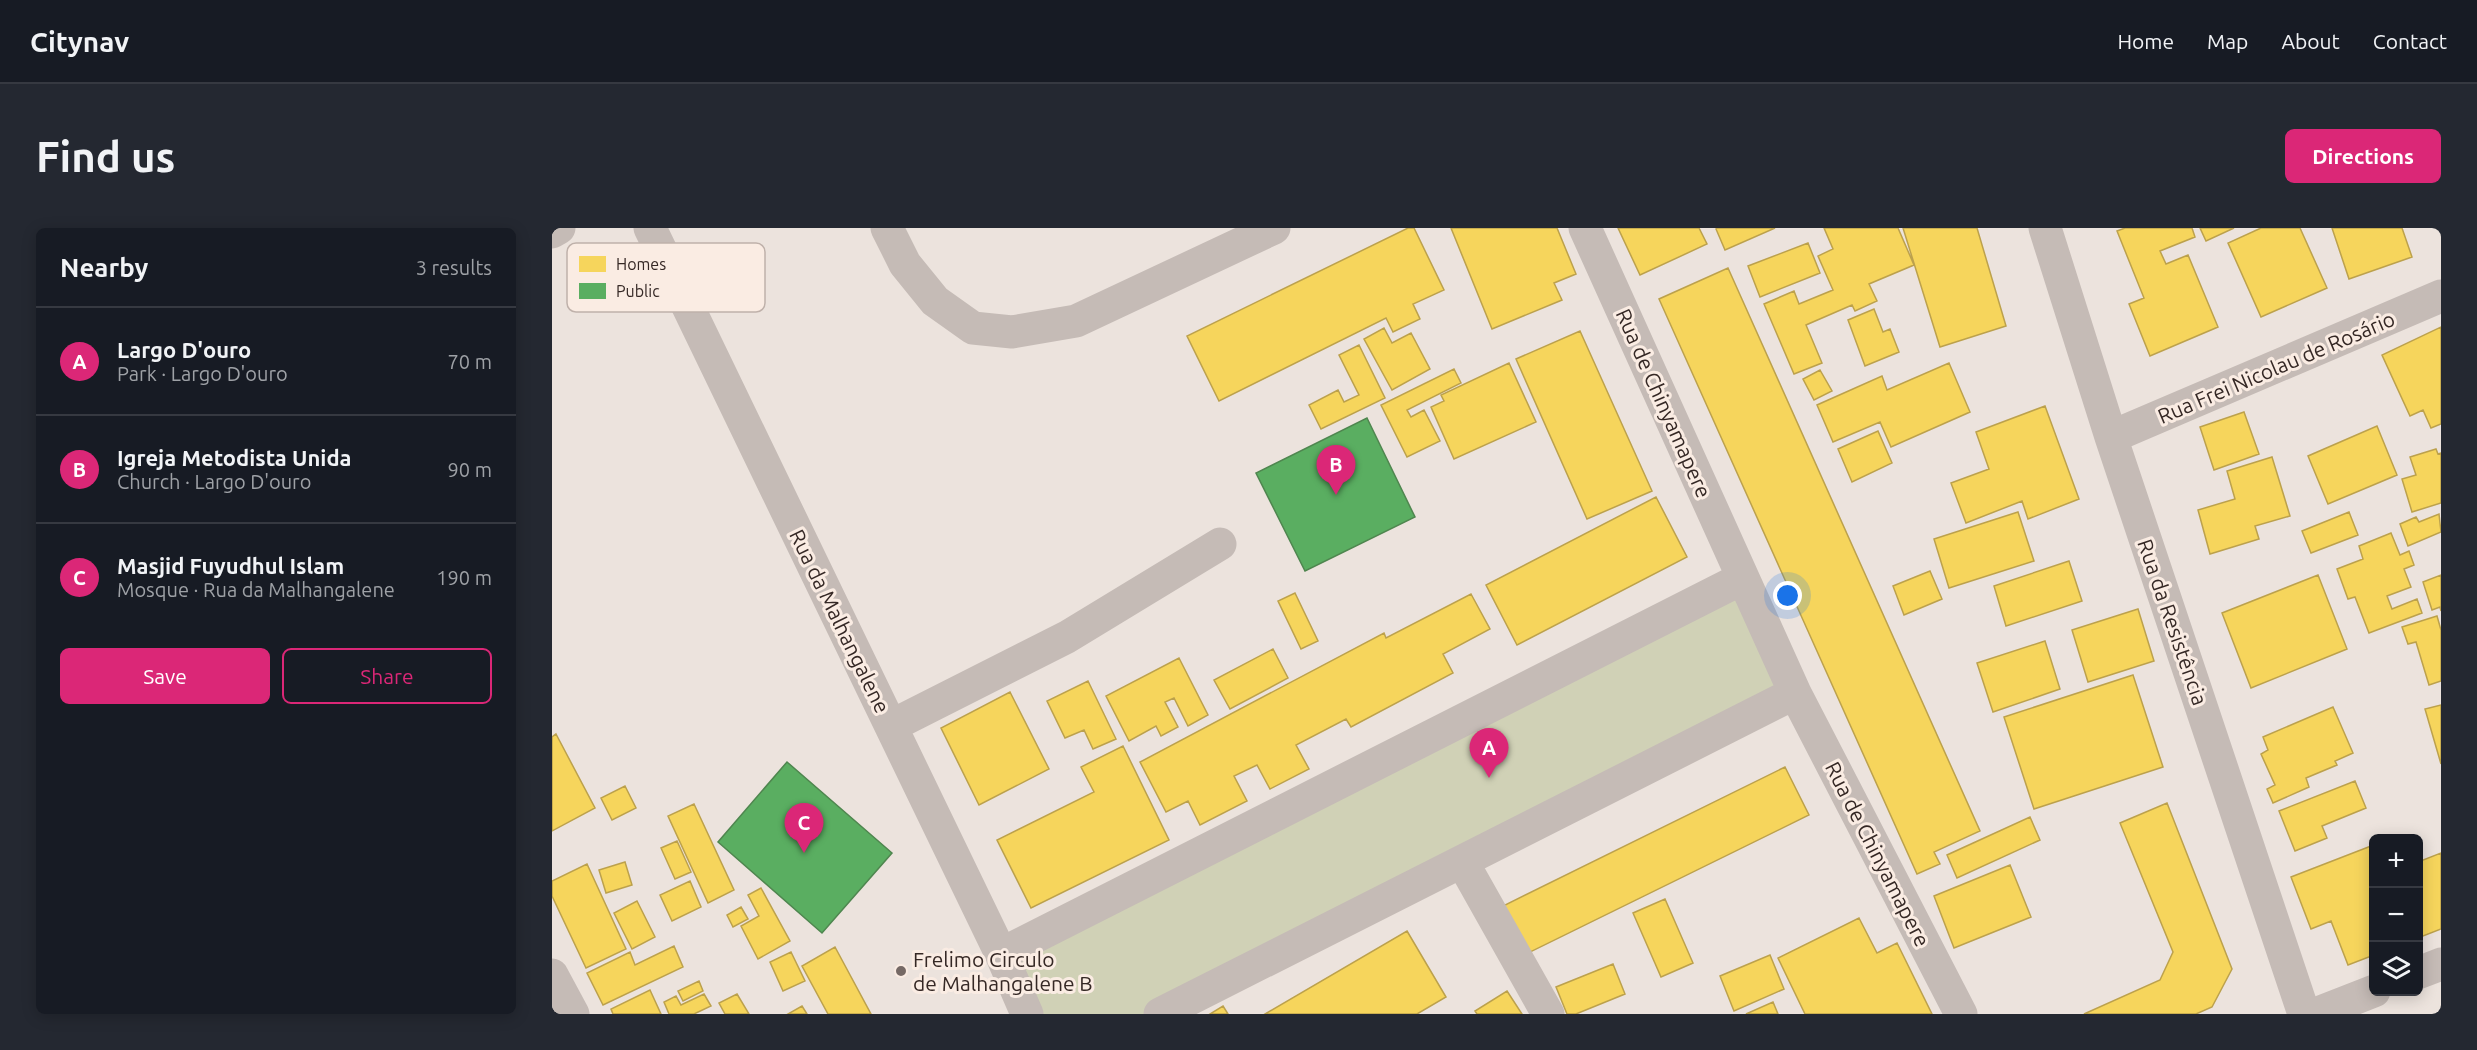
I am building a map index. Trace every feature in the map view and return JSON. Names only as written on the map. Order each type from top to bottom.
[{"type":"street","points":[[552,232],[559,228]]},
{"type":"street","name":"Rua da Malhangalene","points":[[650,228],[657,243]]},
{"type":"street","points":[[887,228],[905,264],[935,301],[973,328],[1012,332],[1076,321],[1274,228]]},
{"type":"street","name":"Rua de Chinyamapere","points":[[1585,228],[1795,693],[1961,1014]]},
{"type":"street","name":"Rua da Resistência","points":[[2045,228],[2111,437],[2304,1014]]},
{"type":"street","name":"Rua Frei Nicolau de Rosário","points":[[2111,437],[2441,296]]},
{"type":"street","name":"Rua da Malhangalene","points":[[691,312],[1027,1014]]},
{"type":"street","points":[[891,726],[1067,637],[1220,544]]},
{"type":"street","points":[[1000,954],[1743,578]]},
{"type":"street","points":[[1160,1014],[1463,863],[1795,693]]},
{"type":"street","points":[[1463,863],[1548,1014]]},
{"type":"street","points":[[2423,971],[2441,964]]},
{"type":"street","points":[[552,975],[573,1014]]},
{"type":"street","points":[[2315,1014],[2369,993]]},
{"type":"green space","points":[[1743,578],[1795,693],[1160,1014],[1027,1014],[1001,954]]},
{"type":"building: Homes","points":[[1408,228],[1414,228],[1444,290],[1413,304],[1420,319],[1393,332],[1386,318],[1219,401],[1187,336]]},
{"type":"building: Homes","points":[[1451,228],[1557,228],[1576,274],[1554,283],[1562,300],[1492,329]]},
{"type":"building: Homes","points":[[1618,228],[1699,228],[1707,244],[1640,275]]},
{"type":"building: Homes","points":[[1717,228],[1775,228],[1725,250]]},
{"type":"building: Homes","points":[[1824,228],[1898,228],[1914,265],[1869,284],[1877,301],[1855,311],[1852,305],[1806,325],[1822,363],[1794,374],[1764,304],[1794,291],[1799,304],[1833,290],[1818,256],[1833,249]]},
{"type":"building: Homes","points":[[1903,228],[1977,228],[2006,326],[1940,347]]},
{"type":"building: Homes","points":[[2125,228],[2192,228],[2195,237],[2160,251],[2166,264],[2188,255],[2218,327],[2150,356],[2129,304],[2144,298],[2117,231]]},
{"type":"building: Homes","points":[[2200,228],[2234,228],[2206,241]]},
{"type":"building: Homes","points":[[2261,228],[2300,228],[2327,288],[2261,317],[2228,243]]},
{"type":"building: Homes","points":[[2332,228],[2402,228],[2412,257],[2349,279]]},
{"type":"building: Homes","points":[[1808,243],[1820,273],[1760,297],[1748,266]]},
{"type":"building: Homes","points":[[1728,268],[1980,831],[1934,852],[1940,864],[1917,874],[1659,299]]},
{"type":"building: Homes","points":[[1874,309],[1883,332],[1890,329],[1899,352],[1865,366],[1848,320]]},
{"type":"building: Homes","points":[[2441,327],[2441,424],[2431,428],[2423,410],[2410,416],[2382,355]]},
{"type":"building: Homes","points":[[1384,328],[1392,343],[1411,333],[1430,369],[1392,390],[1364,339]]},
{"type":"building: Homes","points":[[1580,331],[1652,491],[1587,519],[1516,359]]},
{"type":"building: Homes","points":[[1359,345],[1385,398],[1321,429],[1309,405],[1338,390],[1344,402],[1359,395],[1339,355]]},
{"type":"building: Homes","points":[[1509,363],[1536,422],[1454,459],[1431,407],[1444,401],[1441,395]]},
{"type":"building: Homes","points":[[1949,363],[1970,412],[1891,447],[1880,422],[1833,442],[1817,405],[1882,376],[1887,390]]},
{"type":"building: Homes","points":[[1454,369],[1461,383],[1407,410],[1411,417],[1424,410],[1440,441],[1407,457],[1381,405]]},
{"type":"building: Homes","points":[[1820,370],[1832,391],[1814,400],[1803,379]]},
{"type":"building: Homes","points":[[2045,406],[2079,499],[2028,519],[2022,501],[1966,523],[1951,483],[1989,469],[1976,432]]},
{"type":"building: Homes","points":[[2244,412],[2259,454],[2214,470],[2200,427]]},
{"type":"building: Homes","points":[[2377,426],[2397,475],[2328,504],[2308,456]]},
{"type":"building: Homes","points":[[1878,431],[1892,463],[1852,482],[1838,449]]},
{"type":"building: Homes","points":[[2436,449],[2438,454],[2441,453],[2441,503],[2412,512],[2402,479],[2416,475],[2410,457]]},
{"type":"building: Homes","points":[[2272,457],[2290,516],[2255,526],[2259,539],[2210,554],[2198,510],[2235,499],[2227,471]]},
{"type":"building: Homes","points":[[1656,497],[1687,557],[1517,645],[1486,585]]},
{"type":"building: Homes","points":[[2018,512],[2034,561],[1949,588],[1934,539]]},
{"type":"building: Homes","points":[[2349,512],[2358,535],[2311,553],[2302,531]]},
{"type":"building: Homes","points":[[2439,514],[2441,532],[2408,546],[2400,524],[2416,517],[2419,522]]},
{"type":"building: Homes","points":[[2391,533],[2400,555],[2409,551],[2414,565],[2404,569],[2411,587],[2387,596],[2392,609],[2417,599],[2422,613],[2369,633],[2355,597],[2348,599],[2337,569],[2363,559],[2359,546]]},
{"type":"building: Homes","points":[[2069,561],[2082,601],[2006,626],[1994,586]]},
{"type":"building: Homes","points":[[1930,571],[1942,599],[1904,615],[1893,586]]},
{"type":"building: Homes","points":[[2318,575],[2347,649],[2251,688],[2222,613]]},
{"type":"building: Homes","points":[[2441,575],[2441,611],[2440,607],[2432,610],[2423,582]]},
{"type":"building: Homes","points":[[1295,593],[1318,641],[1301,649],[1278,601]]},
{"type":"building: Homes","points":[[1471,594],[1490,629],[1443,654],[1453,673],[1351,727],[1346,719],[1296,745],[1309,769],[1270,789],[1257,765],[1234,776],[1247,801],[1200,825],[1188,801],[1166,812],[1140,762],[1384,633],[1386,638]]},
{"type":"building: Homes","points":[[2138,609],[2154,661],[2088,682],[2072,630]]},
{"type":"building: Homes","points":[[2437,616],[2441,630],[2441,681],[2429,685],[2416,642],[2408,644],[2402,627]]},
{"type":"building: Homes","points":[[2045,641],[2060,689],[1993,712],[1977,663]]},
{"type":"building: Homes","points":[[1273,649],[1288,678],[1230,709],[1214,680]]},
{"type":"building: Homes","points":[[1179,658],[1208,715],[1188,726],[1174,698],[1165,702],[1178,727],[1161,736],[1156,726],[1129,741],[1106,696]]},
{"type":"building: Homes","points":[[2133,675],[2163,767],[2034,809],[2004,717]]},
{"type":"building: Homes","points":[[1088,681],[1116,739],[1093,749],[1084,730],[1065,738],[1047,701]]},
{"type":"building: Homes","points":[[1010,692],[1049,769],[979,805],[941,728]]},
{"type":"building: Homes","points":[[2441,705],[2441,764],[2425,709]]},
{"type":"building: Homes","points":[[2333,707],[2353,753],[2335,761],[2337,765],[2306,778],[2309,787],[2273,803],[2267,789],[2275,785],[2261,754],[2268,750],[2263,737]]},
{"type":"building: Homes","points":[[556,734],[595,808],[552,831],[552,737]]},
{"type":"building: Homes","points":[[1123,746],[1169,840],[1031,908],[997,840],[1094,792],[1081,767]]},
{"type":"building: Homes","points":[[1785,767],[1809,815],[1520,957],[1497,909]]},
{"type":"building: Homes","points":[[2355,781],[2366,808],[2322,826],[2327,838],[2295,851],[2279,811]]},
{"type":"building: Homes","points":[[625,786],[636,808],[612,820],[601,798]]},
{"type":"building: Homes","points":[[2167,803],[2232,969],[2212,1007],[2196,1014],[2084,1014],[2160,980],[2173,952],[2120,823]]},
{"type":"building: Homes","points":[[694,804],[734,890],[708,903],[668,816]]},
{"type":"building: Homes","points":[[2030,817],[2040,840],[1957,878],[1947,855]]},
{"type":"building: Homes","points":[[677,841],[691,872],[675,879],[661,848]]},
{"type":"building: Homes","points":[[2369,847],[2369,957],[2348,965],[2331,921],[2311,929],[2291,877]]},
{"type":"building: Homes","points":[[2441,853],[2441,929],[2423,936],[2423,888],[2423,860]]},
{"type":"building: Homes","points":[[625,862],[632,885],[606,893],[599,870]]},
{"type":"building: Homes","points":[[587,864],[626,949],[586,968],[552,896],[552,881]]},
{"type":"building: Homes","points":[[2010,865],[2031,917],[1954,948],[1934,896]]},
{"type":"building: Homes","points":[[690,881],[701,907],[672,921],[660,895]]},
{"type":"building: Homes","points":[[761,888],[790,941],[758,959],[741,926],[759,916],[748,895]]},
{"type":"building: Homes","points":[[1665,899],[1693,963],[1661,977],[1633,913]]},
{"type":"building: Homes","points":[[637,901],[655,937],[632,949],[614,913]]},
{"type":"building: Homes","points":[[741,907],[748,919],[733,927],[727,915]]},
{"type":"building: Homes","points":[[1859,918],[1877,953],[1897,943],[1932,1014],[1805,1014],[1778,958]]},
{"type":"building: Homes","points":[[1407,931],[1446,997],[1417,1014],[1265,1014]]},
{"type":"building: Homes","points":[[674,946],[683,967],[603,1005],[587,973],[630,952],[635,965]]},
{"type":"building: Homes","points":[[835,947],[871,1014],[828,1014],[802,966]]},
{"type":"building: Homes","points":[[791,952],[805,981],[783,991],[770,962]]},
{"type":"building: Homes","points":[[1770,955],[1784,989],[1734,1011],[1720,976]]},
{"type":"building: Homes","points":[[1613,964],[1625,994],[1576,1014],[1567,1014],[1556,987]]},
{"type":"building: Homes","points":[[699,981],[703,991],[683,1001],[678,991]]},
{"type":"building: Homes","points":[[650,990],[661,1014],[613,1014],[611,1009]]},
{"type":"building: Homes","points":[[1507,991],[1522,1014],[1477,1014],[1475,1011]]},
{"type":"building: Homes","points":[[704,994],[711,1006],[694,1014],[669,1014],[664,1002],[676,996],[681,1005]]},
{"type":"building: Homes","points":[[737,994],[749,1014],[725,1014],[719,1003]]},
{"type":"building: Homes","points":[[1773,1002],[1778,1014],[1746,1014]]},
{"type":"building: Homes","points":[[802,1006],[807,1014],[788,1014]]},
{"type":"building: Homes","points":[[1223,1006],[1228,1014],[1210,1014]]},
{"type":"building: Public","points":[[1367,418],[1415,517],[1305,571],[1256,473]]},
{"type":"building: Public","points":[[787,762],[892,853],[822,933],[718,842]]},
{"type":"place","name":"Igreja Metodista Unida","points":[[1336,495]]},
{"type":"place","name":"Largo D'ouro","points":[[1489,778]]},
{"type":"place","name":"Masjid Fuyudhul Islam","points":[[804,853]]},
{"type":"place","name":"Frelimo Circulo de Malhangalene B","points":[[901,971]]}]
